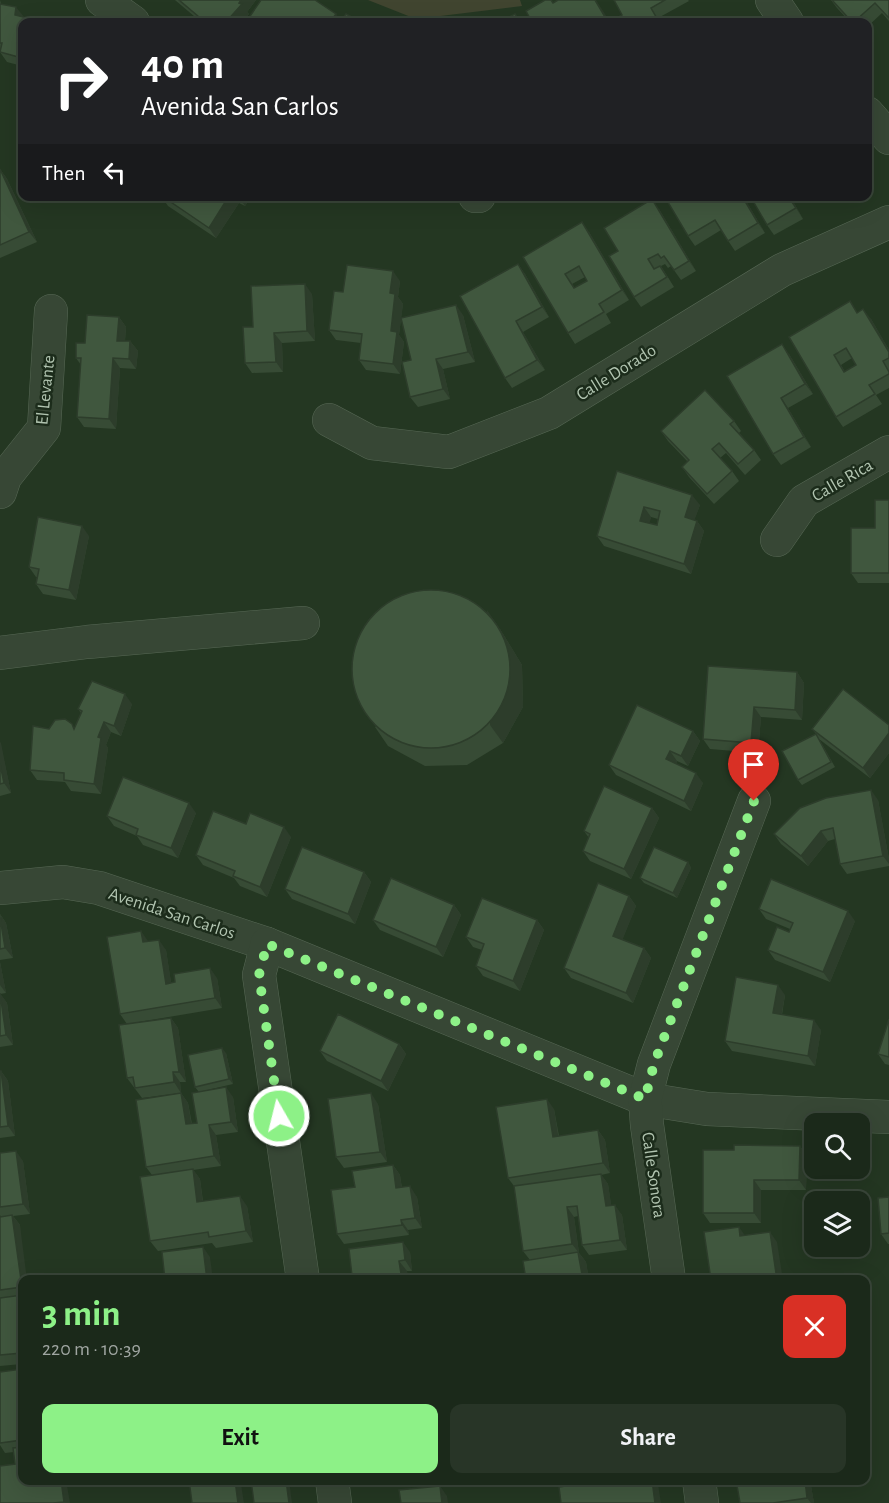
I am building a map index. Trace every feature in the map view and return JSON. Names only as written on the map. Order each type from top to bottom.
[{"type":"street","points":[[102,0],[127,18]]},
{"type":"street","points":[[772,0],[784,18]]},
{"type":"street","points":[[872,119],[889,138]]},
{"type":"street","name":"Calle Dorado","points":[[329,420],[372,443],[449,452],[549,413],[782,270],[889,222]]},
{"type":"street","name":"El Levante","points":[[0,492],[5,477],[44,428],[51,311]]},
{"type":"street","name":"Calle Rica","points":[[777,540],[804,501],[889,453]]},
{"type":"street","points":[[1,648],[303,622]]},
{"type":"street","name":"Calle Sonora","points":[[668,1275],[645,1099],[654,1064],[754,801]]},
{"type":"street","name":"Avenida San Carlos","points":[[0,888],[63,882],[99,888],[267,944],[645,1099],[707,1109],[889,1117]]},
{"type":"street","points":[[267,944],[259,975],[302,1275]]},
{"type":"street","points":[[333,1485],[335,1503]]},
{"type":"street","points":[[700,1485],[702,1503]]},
{"type":"green space","points":[[368,0],[520,0],[522,6],[424,18],[413,18]]},
{"type":"building","points":[[179,0],[241,0],[239,3],[242,4],[230,18],[200,18]]},
{"type":"building","points":[[261,0],[315,0],[336,14],[333,18],[249,18]]},
{"type":"building","points":[[545,0],[551,0],[553,3],[558,0],[595,0],[606,18],[530,18],[526,11]]},
{"type":"building","points":[[614,0],[665,0],[651,8],[657,18],[617,18],[622,15]]},
{"type":"building","points":[[832,0],[889,0],[889,18],[875,3],[858,18],[848,18]]},
{"type":"building","points":[[0,4],[16,7],[15,15],[28,18],[18,18],[18,57],[0,52],[2,43],[0,43]]},
{"type":"building","points":[[0,169],[29,232],[0,245]]},
{"type":"building","points":[[169,201],[226,201],[209,228]]},
{"type":"building","points":[[649,201],[653,201],[689,261],[674,270],[664,256],[661,258],[658,254],[648,259],[654,269],[660,266],[667,277],[634,297],[609,256],[618,251],[604,228]]},
{"type":"building","points":[[667,201],[745,201],[758,223],[728,241],[715,220],[688,236]]},
{"type":"building","points":[[753,201],[791,201],[796,208],[767,225]]},
{"type":"building","points":[[582,222],[622,290],[599,304],[604,312],[568,333],[523,257]],"holes":[[[579,266],[587,281],[574,288],[565,274]]]},
{"type":"building","points":[[518,264],[542,307],[516,321],[537,360],[505,378],[460,296]]},
{"type":"building","points":[[347,265],[393,271],[390,293],[395,294],[391,331],[397,332],[393,364],[359,360],[362,334],[329,330],[334,291],[343,292]]},
{"type":"building","points":[[305,284],[307,331],[274,333],[276,362],[245,363],[243,327],[253,327],[251,286]]},
{"type":"building","points":[[850,301],[857,313],[863,309],[889,352],[889,358],[883,361],[889,374],[869,385],[875,394],[836,417],[789,337]],"holes":[[[846,348],[856,365],[844,372],[834,355]]]},
{"type":"building","points":[[456,305],[468,352],[436,359],[443,389],[410,397],[402,362],[411,360],[401,318]]},
{"type":"building","points":[[87,315],[119,317],[117,341],[130,341],[129,359],[113,358],[109,419],[77,417],[81,358],[76,358],[76,343],[85,343]]},
{"type":"building","points":[[782,344],[805,384],[781,398],[804,437],[773,454],[727,376]]},
{"type":"building","points":[[705,390],[734,421],[730,424],[754,450],[738,464],[719,443],[712,449],[732,471],[707,494],[682,467],[689,460],[661,431]]},
{"type":"building","points":[[617,471],[692,495],[685,517],[697,521],[684,564],[597,536]],"holes":[[[644,507],[660,511],[657,525],[640,521]]]},
{"type":"building","points":[[875,500],[889,500],[889,573],[851,573],[851,528],[875,528]]},
{"type":"building","points":[[38,517],[82,526],[69,590],[36,584],[39,569],[29,567]]},
{"type":"building","points":[[431,590],[446,591],[461,596],[475,603],[487,613],[497,625],[504,639],[509,654],[509,684],[504,699],[497,713],[487,725],[475,735],[461,742],[446,747],[431,748],[416,747],[401,742],[387,735],[375,725],[365,713],[358,699],[353,684],[352,669],[353,654],[358,639],[365,625],[375,613],[387,603],[401,596],[416,591]]},
{"type":"building","points":[[708,666],[797,672],[795,710],[754,707],[751,743],[703,739]]},
{"type":"building","points":[[92,681],[125,694],[114,726],[104,722],[98,737],[101,738],[94,784],[64,780],[64,773],[30,770],[33,726],[49,729],[55,720],[65,719],[72,724],[74,729],[82,711],[78,709]]},
{"type":"building","points":[[843,689],[889,725],[889,733],[863,768],[812,729]]},
{"type":"building","points":[[637,705],[693,731],[681,756],[670,751],[666,759],[696,773],[684,801],[609,765]]},
{"type":"building","points":[[816,734],[831,762],[798,780],[782,751]]},
{"type":"building","points":[[0,764],[4,783],[0,784]]},
{"type":"building","points":[[123,777],[189,803],[171,848],[136,835],[138,829],[107,816]]},
{"type":"building","points":[[604,786],[652,808],[624,869],[583,851],[590,834],[584,831]]},
{"type":"building","points":[[871,790],[883,856],[840,864],[833,828],[821,831],[801,856],[774,834],[800,808],[826,798]]},
{"type":"building","points":[[213,811],[246,824],[250,813],[284,827],[260,887],[233,876],[235,871],[196,855]]},
{"type":"building","points":[[302,847],[364,872],[348,914],[285,889]]},
{"type":"building","points":[[654,847],[688,862],[673,893],[640,878]]},
{"type":"building","points":[[391,878],[454,905],[436,947],[373,920]]},
{"type":"building","points":[[771,879],[848,911],[823,972],[768,950],[777,927],[789,932],[793,923],[759,909]]},
{"type":"building","points":[[598,883],[629,896],[613,936],[644,948],[626,993],[564,968]]},
{"type":"building","points":[[482,898],[537,920],[513,981],[476,966],[484,944],[466,937]]},
{"type":"building","points":[[0,917],[5,948],[0,949]]},
{"type":"building","points":[[141,931],[143,942],[159,940],[166,984],[175,982],[174,974],[210,968],[215,998],[120,1014],[107,937]]},
{"type":"building","points":[[736,977],[778,985],[773,1013],[814,1020],[808,1056],[725,1041]]},
{"type":"building","points":[[0,993],[6,1035],[0,1036]]},
{"type":"building","points":[[338,1014],[399,1044],[381,1081],[320,1051]]},
{"type":"building","points":[[171,1018],[179,1072],[173,1072],[174,1082],[135,1088],[133,1077],[127,1078],[119,1025]]},
{"type":"building","points":[[889,1019],[889,1057],[878,1054]]},
{"type":"building","points":[[222,1048],[229,1079],[195,1087],[188,1055]]},
{"type":"building","points":[[0,1071],[8,1126],[0,1127]]},
{"type":"building","points":[[226,1087],[231,1122],[209,1125],[214,1156],[146,1167],[136,1100],[181,1093],[186,1124],[197,1123],[192,1093]]},
{"type":"building","points":[[371,1093],[380,1152],[336,1157],[328,1099]]},
{"type":"building","points":[[547,1099],[553,1137],[598,1130],[603,1163],[508,1178],[496,1107]]},
{"type":"building","points":[[734,1145],[800,1146],[799,1180],[754,1180],[754,1213],[703,1213],[703,1150],[734,1150]]},
{"type":"building","points":[[16,1151],[23,1204],[0,1207],[0,1153]]},
{"type":"building","points":[[393,1165],[396,1188],[410,1186],[415,1218],[401,1220],[402,1225],[337,1234],[331,1190],[355,1187],[352,1171]]},
{"type":"building","points":[[193,1169],[197,1202],[240,1196],[246,1231],[209,1237],[208,1232],[150,1241],[140,1177]]},
{"type":"building","points":[[601,1174],[606,1206],[615,1205],[620,1240],[582,1245],[577,1206],[567,1207],[572,1244],[523,1251],[514,1186]]},
{"type":"building","points":[[889,1197],[889,1233],[881,1234],[878,1198]]},
{"type":"building","points":[[12,1215],[20,1275],[18,1275],[18,1288],[0,1290],[0,1217]]},
{"type":"building","points":[[739,1227],[740,1236],[770,1232],[776,1275],[710,1275],[704,1232]]},
{"type":"building","points":[[403,1242],[405,1260],[399,1261],[401,1275],[352,1275],[349,1249]]},
{"type":"building","points":[[203,1247],[206,1275],[164,1275],[162,1252]]},
{"type":"building","points":[[578,1252],[582,1275],[525,1275],[523,1261]]},
{"type":"building","points":[[18,1296],[18,1353],[0,1355],[0,1298]]},
{"type":"building","points":[[18,1370],[18,1441],[0,1443],[0,1372]]},
{"type":"building","points":[[18,1447],[18,1485],[62,1485],[64,1502],[0,1503],[0,1466],[15,1464],[13,1448]]},
{"type":"building","points":[[190,1485],[236,1485],[238,1503],[192,1503]]},
{"type":"building","points":[[252,1485],[287,1485],[289,1503],[254,1503]]},
{"type":"building","points":[[653,1485],[655,1503],[561,1503],[559,1487]]},
{"type":"building","points":[[737,1485],[806,1485],[807,1498],[773,1503],[740,1503]]},
{"type":"building","points":[[440,1486],[442,1503],[401,1503],[399,1490]]},
{"type":"route","points":[[279,1116],[259,975],[267,944],[645,1099],[654,1064],[754,801]]}]
